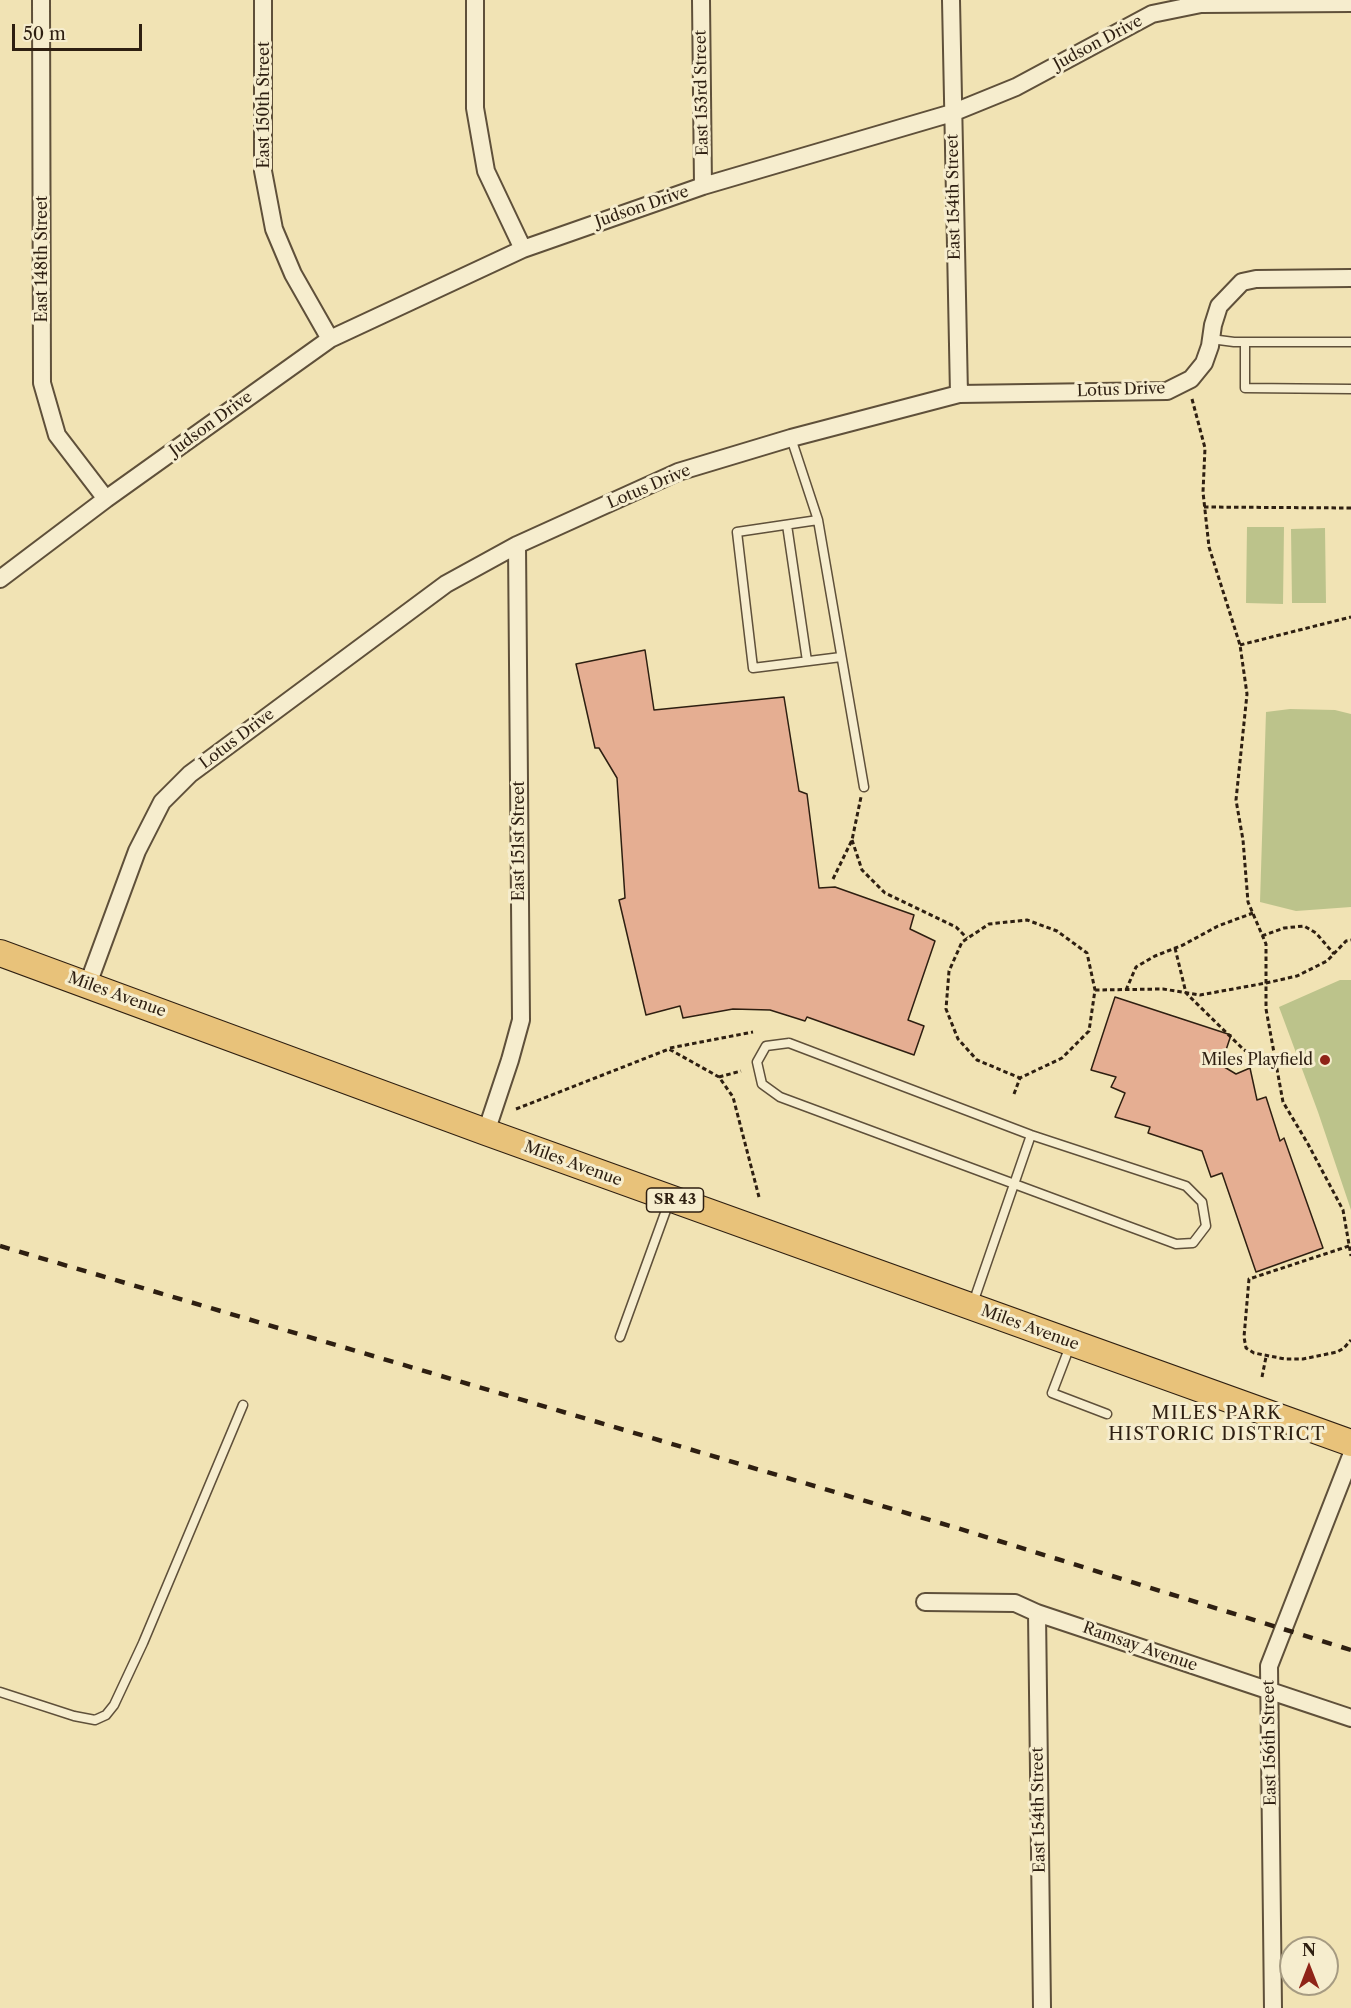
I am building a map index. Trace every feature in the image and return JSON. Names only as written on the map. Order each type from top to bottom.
[{"type":"main road","name":"Miles Avenue","points":[[0,953],[486,1132],[1351,1443]]},
{"type":"street","name":"East 148th Street","points":[[41,0],[42,383],[57,435],[106,499]]},
{"type":"street","name":"East 150th Street","points":[[263,0],[263,171],[274,229],[293,274],[330,339]]},
{"type":"street","points":[[475,0],[475,108],[486,171],[523,249]]},
{"type":"street","name":"East 153rd Street","points":[[701,0],[703,186]]},
{"type":"street","name":"East 154th Street","points":[[951,0],[959,394]]},
{"type":"street","name":"Judson Drive","points":[[0,579],[106,499],[330,339],[523,249],[703,186],[952,112],[1016,87],[1152,14],[1201,2],[1351,3]]},
{"type":"street","name":"Lotus Drive","points":[[88,984],[137,851],[162,802],[190,774],[446,584],[517,545],[678,472],[791,438],[959,394],[1167,391],[1191,379],[1203,363],[1219,306],[1242,282],[1256,279],[1351,278]]},
{"type":"street","name":"East 151st Street","points":[[486,1132],[521,1020],[517,545]]},
{"type":"street","name":"East 156th Street","points":[[1273,2008],[1269,1666],[1351,1456]]},
{"type":"street","name":"Ramsay Avenue","points":[[925,1602],[1015,1603],[1037,1613],[1351,1718]]},
{"type":"street","name":"East 154th Street","points":[[1037,1613],[1042,2008]]},
{"type":"lane","points":[[1211,339],[1245,342],[1351,342]]},
{"type":"lane","points":[[1245,342],[1245,388],[1351,390]]},
{"type":"lane","points":[[791,438],[818,520],[864,787]]},
{"type":"lane","points":[[818,520],[737,532],[753,668],[841,657]]},
{"type":"lane","points":[[787,525],[807,661]]},
{"type":"lane","points":[[789,1043],[1031,1135],[1186,1186],[1202,1202],[1206,1226],[1193,1243],[1176,1244],[780,1097],[762,1084],[757,1062],[766,1046],[789,1043]]},
{"type":"lane","points":[[972,1307],[1031,1135]]},
{"type":"lane","points":[[620,1337],[670,1198]]},
{"type":"lane","points":[[1071,1343],[1052,1393],[1107,1414]]},
{"type":"lane","points":[[0,1692],[74,1716],[95,1720],[106,1715],[114,1705],[143,1643],[243,1405]]},
{"type":"path","points":[[1192,399],[1206,448],[1203,492],[1209,548],[1240,645],[1247,694],[1236,800],[1243,840],[1248,902],[1266,944],[1266,1009],[1276,1065],[1283,1101],[1343,1210],[1351,1256]]},
{"type":"path","points":[[1204,507],[1351,508]]},
{"type":"path","points":[[1240,645],[1351,617]]},
{"type":"path","points":[[833,879],[852,840],[864,787]]},
{"type":"path","points":[[852,840],[862,870],[885,893],[957,927],[967,938]]},
{"type":"path","points":[[1126,990],[1136,967],[1155,956],[1253,913]]},
{"type":"path","points":[[1014,1094],[1020,1078],[1062,1058],[1089,1031],[1095,990],[1087,953],[1057,931],[1027,920],[989,924],[962,942],[949,971],[946,1009],[958,1039],[977,1059],[1020,1078]]},
{"type":"path","points":[[1262,936],[1284,928],[1305,926],[1316,933],[1334,954]]},
{"type":"path","points":[[1095,990],[1162,989],[1200,995],[1266,983],[1298,976],[1327,961],[1346,941],[1351,940]]},
{"type":"path","points":[[1174,948],[1186,993],[1243,1049],[1258,1059],[1276,1065]]},
{"type":"path","points":[[516,1109],[669,1049],[753,1032]]},
{"type":"path","points":[[669,1049],[719,1077],[733,1097],[759,1197]]},
{"type":"path","points":[[719,1077],[741,1071]]},
{"type":"path","points":[[1349,1246],[1249,1279],[1244,1337],[1246,1348],[1254,1353],[1266,1357],[1302,1359],[1336,1352],[1344,1348],[1351,1340]]},
{"type":"path","points":[[1262,1377],[1266,1357]]},
{"type":"green space","points":[[1247,527],[1284,527],[1283,604],[1246,603]]},
{"type":"green space","points":[[1325,528],[1326,603],[1292,603],[1291,529]]},
{"type":"green space","points":[[1290,709],[1335,710],[1351,714],[1351,907],[1296,911],[1260,902],[1266,712]]},
{"type":"green space","name":"Miles Playfield","points":[[1340,980],[1351,980],[1351,1210],[1279,1007]]},
{"type":"building","points":[[645,650],[654,710],[784,697],[799,791],[807,794],[819,888],[835,887],[914,915],[910,929],[935,941],[908,1020],[924,1026],[914,1055],[807,1017],[805,1021],[770,1010],[733,1009],[683,1018],[680,1006],[646,1015],[619,900],[625,898],[617,778],[599,748],[595,748],[576,664]]},
{"type":"building","points":[[1115,997],[1231,1035],[1221,1065],[1236,1074],[1250,1068],[1257,1100],[1266,1097],[1280,1141],[1284,1138],[1323,1248],[1256,1272],[1222,1173],[1211,1177],[1202,1151],[1148,1133],[1150,1127],[1115,1117],[1125,1093],[1111,1087],[1116,1077],[1091,1070]]},
{"type":"railway","points":[[0,1246],[957,1528],[1351,1650]]},
{"type":"place","name":"Miles Playfield","points":[[1325,1060]]},
{"type":"district","name":"MILES PARK HISTORIC DISTRICT","points":[[1217,1424]]}]
